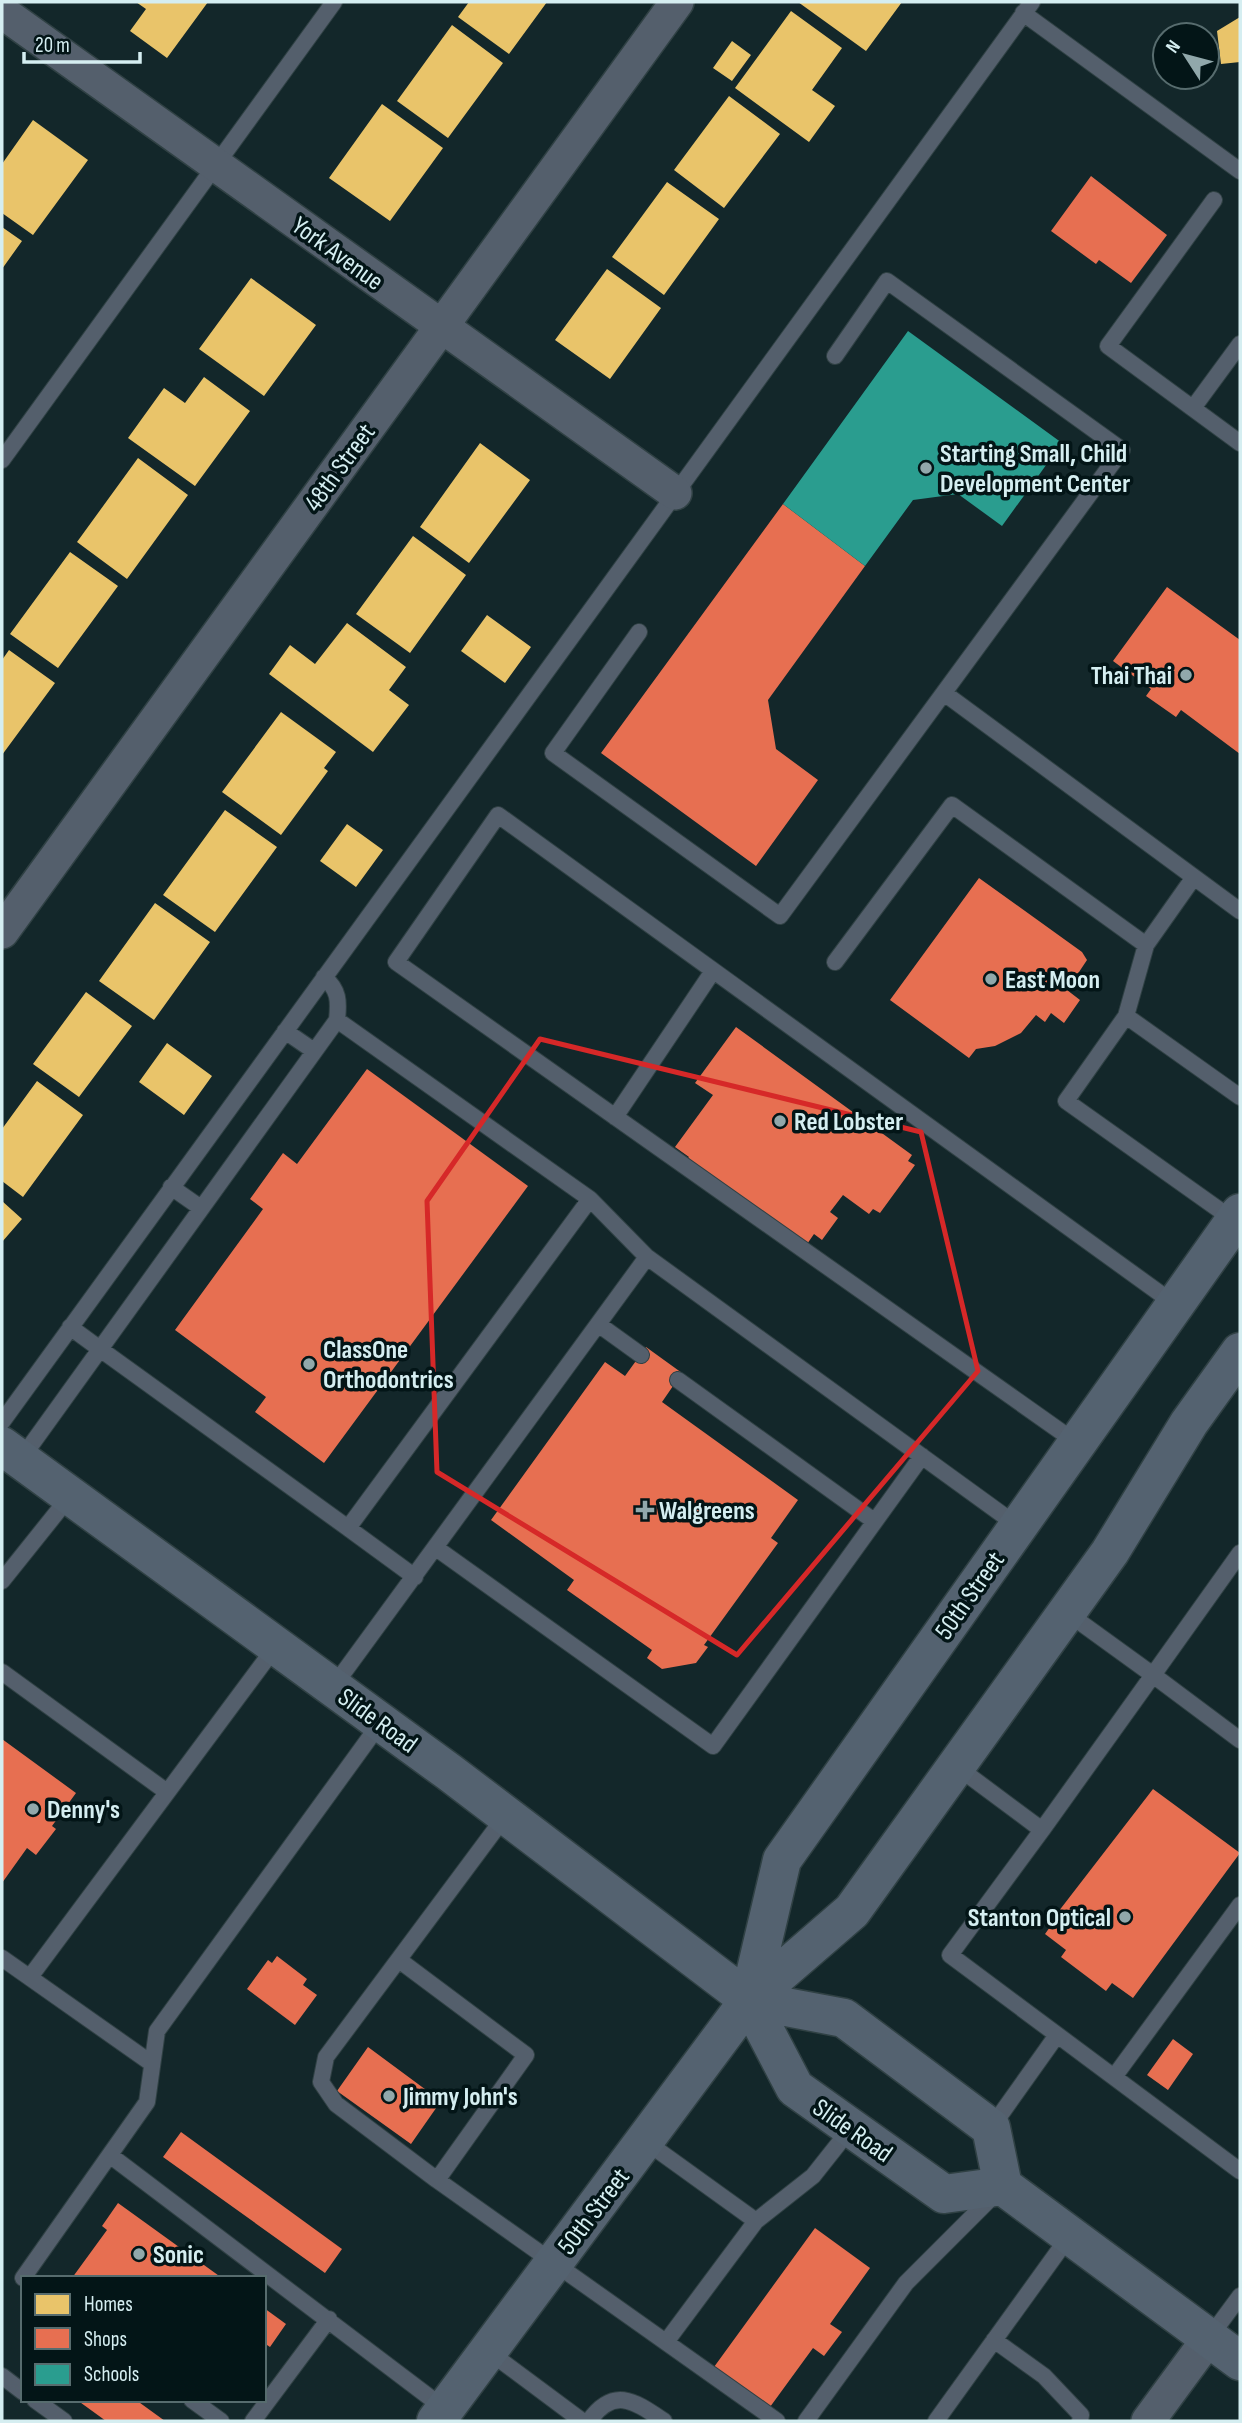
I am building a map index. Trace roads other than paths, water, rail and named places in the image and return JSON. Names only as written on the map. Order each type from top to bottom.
[{"type":"main road","name":"50th Street","points":[[749,2000],[782,1860],[1238,1217]]},
{"type":"main road","name":"50th Street","points":[[441,2415],[749,2000],[852,1911],[1110,1552],[1189,1423],[1240,1352]]},
{"type":"main road","name":"Slide Road","points":[[12,1452],[381,1722],[749,2000],[795,2088],[944,2194],[1003,2186]]},
{"type":"main road","name":"Slide Road","points":[[749,2000],[844,2018],[990,2128]]},
{"type":"main road","points":[[990,2128],[1003,2186],[1240,2361]]},
{"type":"street","name":"48th Street","points":[[2,932],[677,2]]},
{"type":"street","name":"York Avenue","points":[[2,12],[675,494]]},
{"type":"street","points":[[1148,2421],[1209,2338]]},
{"type":"lane","points":[[2,460],[334,2]]},
{"type":"lane","points":[[2,1422],[1028,8],[1240,171]]},
{"type":"lane","points":[[1214,200],[1108,345],[1240,443]]},
{"type":"lane","points":[[639,632],[553,753],[780,916],[1122,450],[887,281],[835,356]]},
{"type":"lane","points":[[1193,408],[1240,344]]},
{"type":"lane","points":[[944,693],[1240,911]]},
{"type":"lane","points":[[835,962],[952,805],[1146,945]]},
{"type":"lane","points":[[1077,1443],[396,962],[498,815],[1176,1305]]},
{"type":"lane","points":[[1194,877],[1146,945],[1126,1016],[1066,1101],[1238,1217]]},
{"type":"lane","points":[[615,1117],[713,971]]},
{"type":"lane","points":[[12,1452],[100,1349],[337,1020],[339,1001],[334,985],[324,976]]},
{"type":"lane","points":[[1126,1016],[1240,1097]]},
{"type":"lane","points":[[337,1020],[590,1199],[647,1257],[1017,1526]]},
{"type":"lane","points":[[285,1031],[314,1051]]},
{"type":"lane","points":[[171,1187],[201,1208]]},
{"type":"lane","points":[[348,1528],[590,1199]]},
{"type":"lane","points":[[333,1688],[647,1257]]},
{"type":"lane","points":[[598,1324],[641,1354]]},
{"type":"lane","points":[[70,1327],[415,1577]]},
{"type":"lane","points":[[678,1380],[874,1521]]},
{"type":"lane","points":[[436,1548],[713,1746],[922,1457]]},
{"type":"lane","points":[[2,1581],[70,1496]]},
{"type":"lane","points":[[1240,1553],[950,1955],[1240,2171]]},
{"type":"lane","points":[[1066,1612],[1240,1740]]},
{"type":"lane","points":[[30,1977],[276,1646]]},
{"type":"lane","points":[[2,1672],[167,1792]]},
{"type":"lane","points":[[24,2276],[111,2156],[146,2102],[157,2031],[381,1722]]},
{"type":"lane","points":[[956,1766],[1042,1830]]},
{"type":"lane","points":[[506,1815],[326,2057],[321,2082],[336,2104],[437,2180],[777,2421]]},
{"type":"lane","points":[[1114,2077],[1240,1905]]},
{"type":"lane","points":[[2,1958],[152,2063]]},
{"type":"lane","points":[[399,1960],[526,2056],[437,2180]]},
{"type":"lane","points":[[990,2128],[1057,2035]]},
{"type":"lane","points":[[666,2342],[756,2221],[813,2176],[850,2128]]},
{"type":"lane","points":[[645,2141],[756,2221]]},
{"type":"lane","points":[[111,2156],[330,2319],[441,2415]]},
{"type":"lane","points":[[806,2421],[906,2283],[1003,2186]]},
{"type":"lane","points":[[936,2421],[1070,2235]]},
{"type":"lane","points":[[1209,2338],[1240,2296]]},
{"type":"lane","points":[[253,2421],[330,2319]]},
{"type":"lane","points":[[994,2340],[1044,2376],[1081,2414],[1080,2421]]},
{"type":"lane","points":[[488,2351],[582,2421]]},
{"type":"lane","points":[[2,2376],[21,2390]]},
{"type":"lane","points":[[589,2421],[608,2402],[624,2399],[664,2421]]},
{"type":"lane","points":[[38,2402],[64,2421]]},
{"type":"lane","points":[[195,2402],[221,2421]]},
{"type":"place","name":"Starting Small, Child Development Center","points":[[926,468]]},
{"type":"place","name":"Thai Thai","points":[[1186,675]]},
{"type":"place","name":"East Moon","points":[[991,979]]},
{"type":"place","name":"Red Lobster","points":[[780,1121]]},
{"type":"place","name":"ClassOne Orthodontrics","points":[[309,1364]]},
{"type":"place","name":"Walgreens","points":[[645,1510]]},
{"type":"place","name":"Denny's","points":[[33,1809]]},
{"type":"place","name":"Stanton Optical","points":[[1125,1917]]},
{"type":"place","name":"Jimmy John's","points":[[389,2096]]},
{"type":"place","name":"Sonic","points":[[139,2254]]}]
